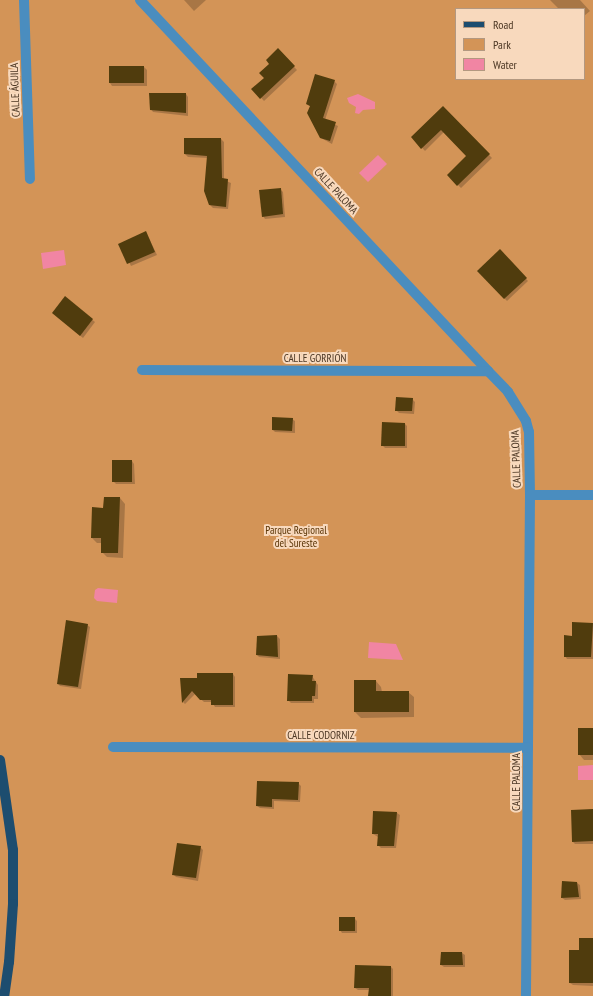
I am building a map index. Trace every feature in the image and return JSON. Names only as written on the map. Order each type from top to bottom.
[{"type":"main road","points":[[0,760],[13,850],[13,904],[4,996]]},
{"type":"street","name":"CALLE ÁGUILA","points":[[24,0],[30,179]]},
{"type":"street","name":"CALLE PALOMA","points":[[140,0],[508,392],[526,421],[529,432],[530,495],[526,996]]},
{"type":"street","name":"CALLE GORRIÓN","points":[[142,370],[488,371]]},
{"type":"street","points":[[530,495],[593,495]]},
{"type":"street","name":"CALLE CODORNIZ","points":[[113,747],[528,748]]},
{"type":"green space","name":"Parque Regional del Sureste","points":[[0,0],[593,0],[593,996],[0,996]]},
{"type":"water","points":[[358,94],[375,102],[375,109],[363,110],[359,114],[355,113],[356,107],[349,103],[347,98]]},
{"type":"water","points":[[378,155],[387,164],[368,182],[359,173]]},
{"type":"water","points":[[64,250],[66,265],[43,269],[41,253]]},
{"type":"water","points":[[98,588],[118,590],[117,603],[97,601],[94,598],[95,590]]},
{"type":"water","points":[[369,642],[396,644],[403,660],[368,658]]},
{"type":"water","points":[[593,765],[593,780],[578,780],[578,766]]},
{"type":"building","points":[[278,48],[295,66],[260,99],[251,89],[264,78],[259,73],[269,64],[266,60]]},
{"type":"building","points":[[109,66],[144,66],[144,83],[109,83]]},
{"type":"building","points":[[315,74],[335,80],[323,118],[336,122],[330,141],[320,138],[307,113],[310,106],[306,104]]},
{"type":"building","points":[[149,93],[186,93],[186,113],[150,110]]},
{"type":"building","points":[[443,106],[490,154],[457,186],[447,175],[466,156],[441,130],[421,149],[411,137]]},
{"type":"building","points":[[184,138],[221,138],[222,178],[228,179],[226,207],[209,205],[204,191],[207,156],[184,154]]},
{"type":"building","points":[[281,188],[283,214],[262,217],[259,190]]},
{"type":"building","points":[[146,231],[155,252],[127,264],[118,244]]},
{"type":"building","points":[[500,249],[527,278],[504,299],[477,271]]},
{"type":"building","points":[[65,296],[93,319],[80,336],[52,313]]},
{"type":"building","points":[[396,397],[413,398],[412,411],[395,411]]},
{"type":"building","points":[[272,417],[293,418],[292,431],[272,430]]},
{"type":"building","points":[[382,422],[405,423],[405,446],[381,446]]},
{"type":"building","points":[[112,460],[132,460],[132,482],[112,482]]},
{"type":"building","points":[[104,497],[120,497],[118,553],[101,553],[101,538],[91,538],[92,507],[103,508]]},
{"type":"building","points":[[66,620],[88,624],[78,687],[57,684]]},
{"type":"building","points":[[572,622],[593,623],[591,657],[564,657],[564,635],[572,636]]},
{"type":"building","points":[[277,635],[278,657],[256,655],[257,636]]},
{"type":"building","points":[[197,673],[233,673],[233,705],[211,705],[211,700],[200,700],[192,691],[182,703],[180,678],[197,678]]},
{"type":"building","points":[[288,674],[313,675],[312,681],[316,681],[315,696],[312,696],[312,701],[287,701]]},
{"type":"building","points":[[354,680],[376,680],[376,691],[409,691],[409,712],[354,712]]},
{"type":"building","points":[[578,728],[593,728],[593,755],[578,755]]},
{"type":"building","points":[[257,781],[299,782],[298,800],[272,799],[272,807],[256,806]]},
{"type":"building","points":[[593,809],[593,841],[572,842],[571,810]]},
{"type":"building","points":[[373,811],[397,812],[394,846],[377,846],[378,834],[372,834]]},
{"type":"building","points":[[177,843],[201,846],[196,878],[172,875]]},
{"type":"building","points":[[562,881],[577,882],[579,897],[561,898]]},
{"type":"building","points":[[339,917],[355,917],[355,931],[339,931]]},
{"type":"building","points":[[579,938],[593,938],[593,983],[569,983],[569,950],[579,950]]},
{"type":"building","points":[[441,952],[462,952],[463,965],[440,965]]},
{"type":"building","points":[[355,965],[391,966],[391,996],[368,996],[369,988],[354,988]]}]
